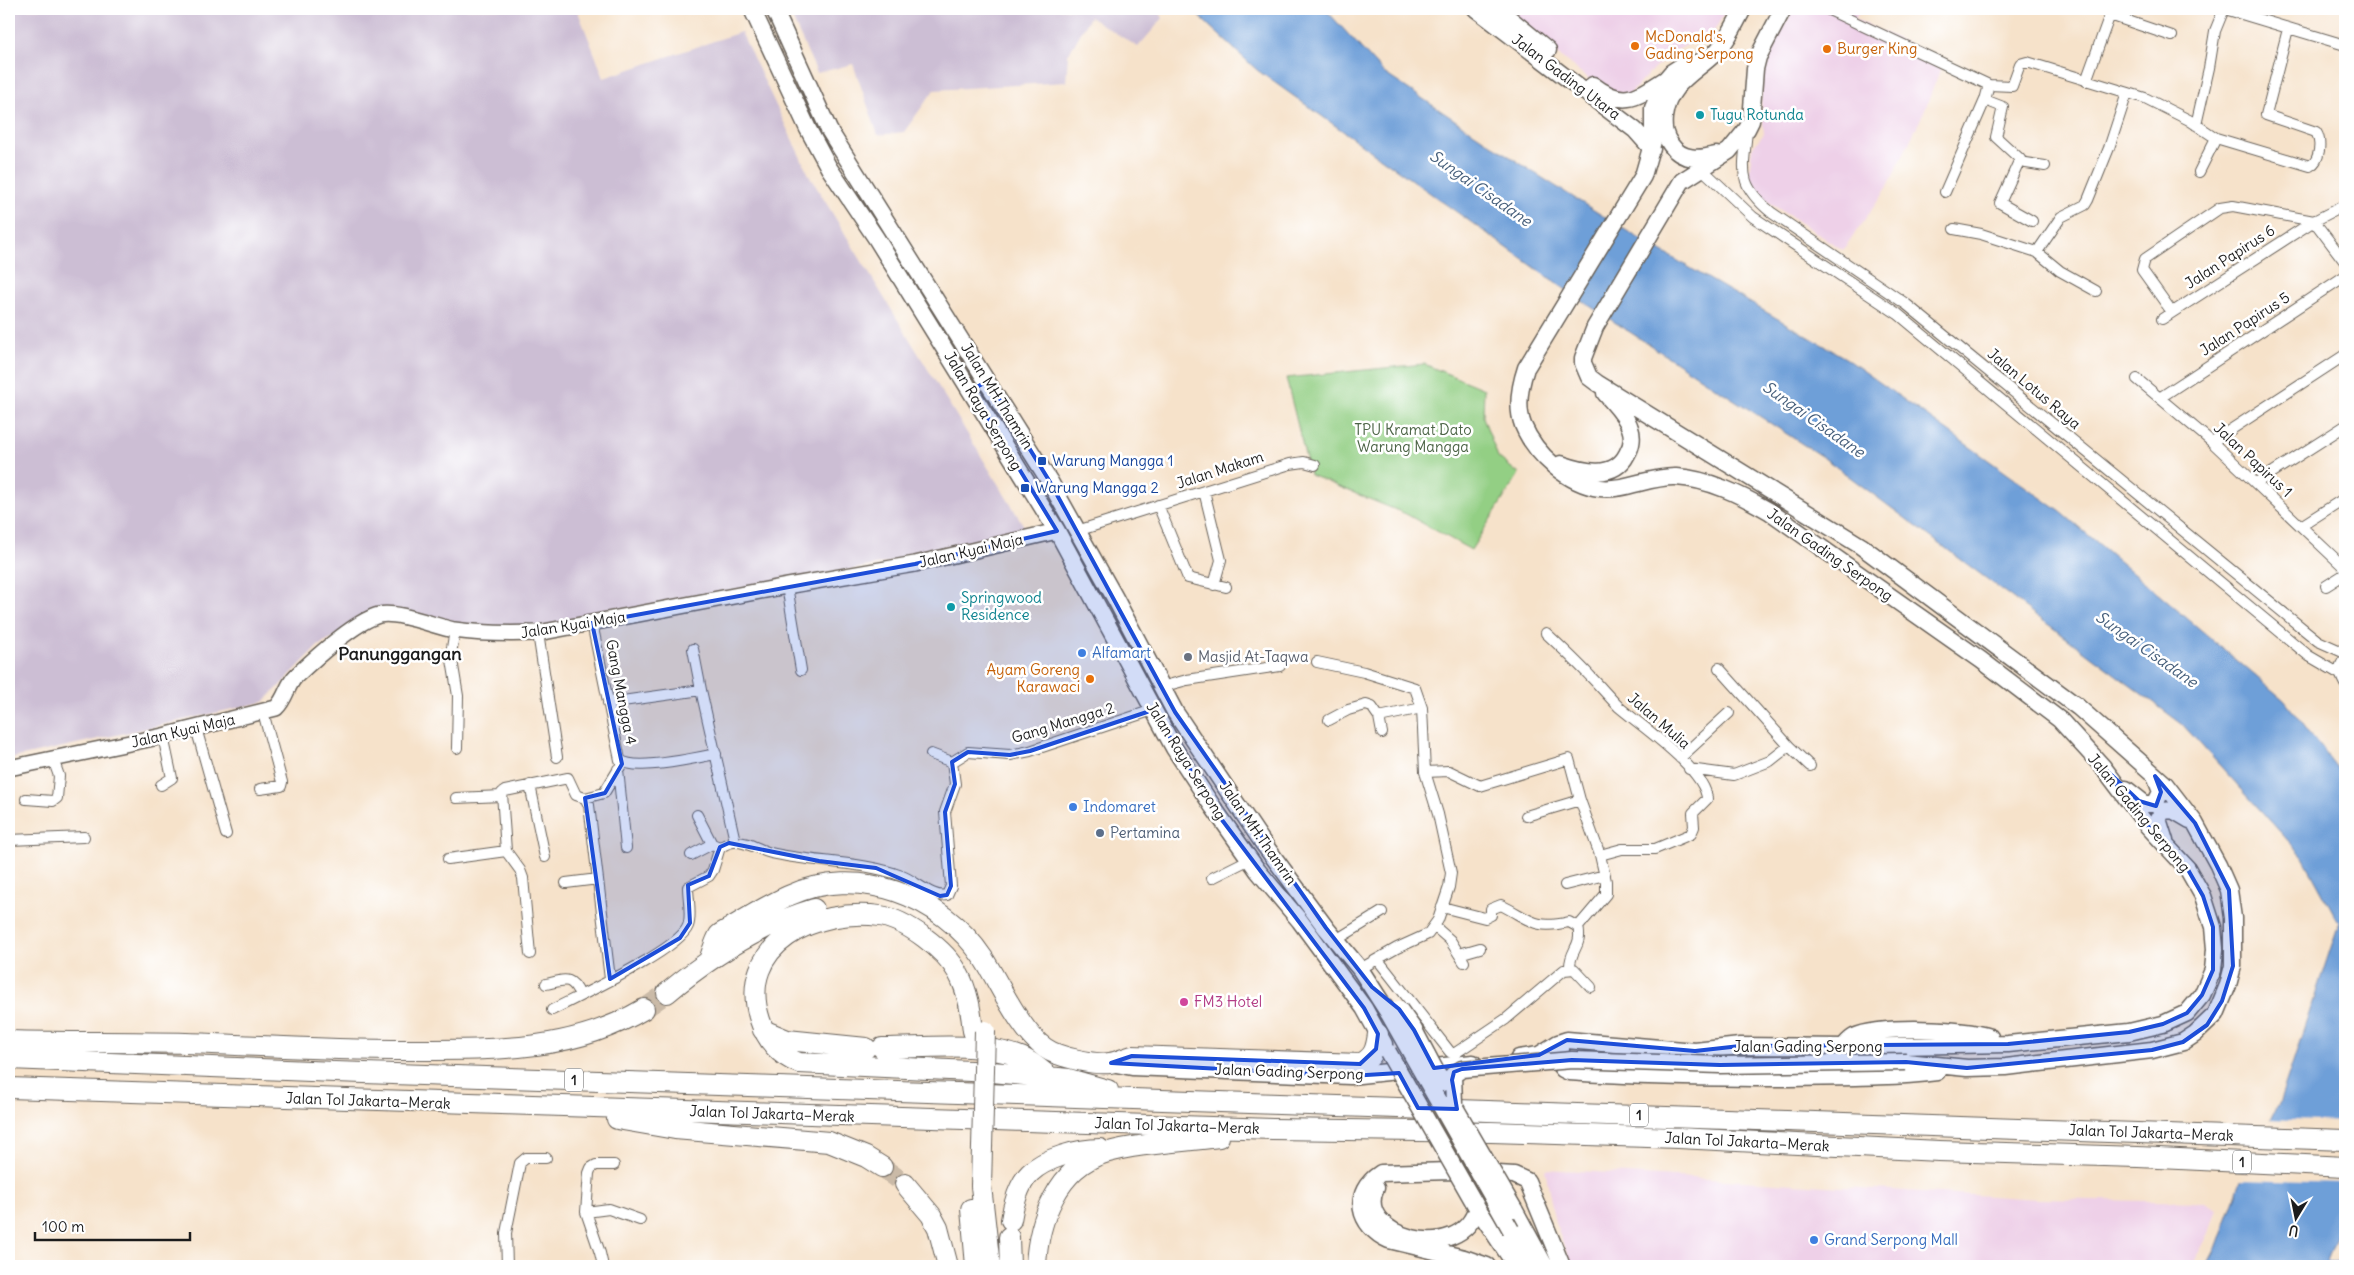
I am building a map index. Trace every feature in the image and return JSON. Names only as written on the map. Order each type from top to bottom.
[{"type":"highway","points":[[710,960],[719,936],[763,908],[802,890],[834,883],[867,885],[903,892],[940,913],[961,932],[982,957],[1021,1022],[1044,1048],[1062,1057],[1111,1063],[1132,1056],[1360,1064],[1375,1053],[1378,1034]]},
{"type":"highway","points":[[667,993],[710,960],[766,928],[795,914],[825,906],[853,902],[884,904],[921,919],[946,939],[969,968],[981,998],[975,1186],[976,1266]]},
{"type":"highway","points":[[979,1031],[958,972],[939,948],[917,932],[883,917],[853,914],[825,918],[800,927],[779,942],[764,958],[756,985],[757,1013],[763,1030],[781,1054],[799,1063],[992,1072],[1051,1077],[1069,1079],[1139,1099]]},
{"type":"highway","points":[[9,1041],[100,1041],[382,1050],[528,1048],[565,1041],[610,1028],[644,1009]]},
{"type":"highway","points":[[763,1030],[787,1040],[874,1048],[954,1047],[996,1050],[1023,1058],[1051,1077]]},
{"type":"highway","name":"Jalan Tol Jakarta–Merak","points":[[9,1059],[2345,1140]]},
{"type":"highway","name":"Jalan Tol Jakarta–Merak","points":[[9,1088],[1273,1129],[1668,1138],[2345,1167]]},
{"type":"highway","points":[[553,1107],[676,1129],[829,1142],[866,1157],[882,1167]]},
{"type":"highway","points":[[1036,1266],[1041,1225],[1052,1200],[1067,1178],[1081,1166],[1104,1153],[1273,1129]]},
{"type":"highway","points":[[1010,1266],[1010,1228],[1016,1201],[1030,1173],[1043,1164],[1091,1149],[1132,1148]]},
{"type":"highway","points":[[905,1184],[932,1215],[938,1228],[948,1266]]},
{"type":"highway","points":[[975,1186],[990,1266]]},
{"type":"main road","name":"Jalan Raya Serpong","points":[[752,9],[808,129],[829,168],[876,238],[971,390],[1016,468],[1057,531],[1153,710],[1207,798],[1250,859],[1364,1008],[1439,1144],[1476,1206],[1501,1228]]},
{"type":"main road","name":"Jalan MH.Thamrin","points":[[774,9],[829,130],[988,381],[1077,530],[1175,712],[1263,843],[1331,934]]},
{"type":"main road","name":"Jalan Gading Utara","points":[[1476,9],[1652,145]]},
{"type":"main road","name":"Jalan Gading Utara","points":[[1498,9],[1606,95],[1617,99],[1630,99],[1640,95],[1683,66],[1703,62]]},
{"type":"main road","points":[[1726,153],[1702,159],[1683,155],[1673,148],[1664,130],[1664,111],[1670,93],[1680,80],[1724,43],[1743,9]]},
{"type":"main road","points":[[1747,130],[1750,121],[1758,57],[1783,9]]},
{"type":"main road","name":"Jalan Gading Serpong","points":[[1111,1063],[1132,1067],[1350,1076],[1540,1055],[1558,1043],[1567,1040],[1695,1051],[1740,1046],[1843,1047],[2008,1044],[2129,1032],[2163,1024],[2187,1013],[2202,995],[2212,970],[2215,949],[2212,927],[2203,896],[2187,868],[2131,806],[2104,767],[2060,720],[1981,660],[1769,510],[1740,494],[1702,482],[1676,477],[1654,478],[1612,488],[1599,488],[1560,471],[1533,442],[1523,424],[1519,402],[1526,368],[1643,176],[1652,145],[1653,108],[1666,79]]},
{"type":"main road","name":"Jalan Gading Serpong","points":[[1454,1104],[1453,1075],[1462,1069],[1596,1060],[1720,1065],[1906,1062],[1967,1068],[2025,1065],[2152,1050],[2183,1042],[2207,1025],[2216,1014],[2228,985],[2233,966],[2233,918],[2229,890],[2195,823],[2176,796],[2155,776],[2078,707],[1861,546],[1589,377],[1583,364],[1583,358],[1595,327],[1673,195],[1682,181],[1726,153],[1738,143],[1747,130]]},
{"type":"main road","points":[[971,390],[988,381]]},
{"type":"main road","points":[[1548,460],[1595,472],[1615,469],[1624,461],[1629,451],[1632,437],[1630,427],[1597,383]]},
{"type":"main road","name":"Jalan Kyai Maja","points":[[9,768],[163,736],[276,708],[280,704],[293,678],[318,656],[372,618],[387,614],[455,630],[509,635],[538,633],[915,564],[1057,531]]},
{"type":"main road","points":[[1124,654],[1139,645]]},
{"type":"main road","points":[[2104,767],[2145,804],[2155,804],[2160,797],[2161,792],[2155,776]]},
{"type":"main road","points":[[2171,852],[2159,827],[2160,814],[2163,810],[2173,810],[2195,823]]},
{"type":"main road","points":[[1331,934],[1360,969],[1389,1011],[1420,1079],[1501,1228],[1512,1251],[1514,1262]]},
{"type":"main road","name":"Jalan Raya Serpong","points":[[1344,980],[1389,1011]]},
{"type":"main road","points":[[1389,1011],[1414,1030],[1545,1266]]},
{"type":"main road","points":[[1594,1041],[1563,1046],[1560,1050],[1559,1064],[1563,1070],[1610,1075],[1726,1078],[1895,1077],[1967,1068]]},
{"type":"main road","points":[[1486,1266],[1464,1258],[1389,1240],[1372,1229],[1363,1215],[1361,1207],[1363,1194],[1374,1177],[1381,1173],[1394,1172],[1450,1171],[1514,1174],[1527,1182],[1562,1266]]},
{"type":"main road","points":[[1394,1172],[1379,1182],[1374,1192],[1372,1204],[1375,1214],[1383,1225],[1399,1234],[1414,1238],[1449,1238],[1469,1226],[1476,1206]]},
{"type":"main road","points":[[1501,1228],[1534,1266]]},
{"type":"street","points":[[1827,9],[1989,86],[2012,86],[2020,64],[2024,62],[2145,98],[2196,125],[2216,138],[2304,166],[2314,164],[2320,142],[2316,132],[2267,117],[2266,115],[2288,28]]},
{"type":"street","points":[[2196,125],[2209,68],[2215,30],[2229,9],[2345,45]]},
{"type":"street","points":[[2086,81],[2111,12],[2172,36]]},
{"type":"street","points":[[1946,192],[1985,100],[1989,86]]},
{"type":"street","points":[[2038,252],[2061,217],[2085,205],[2088,200],[2109,148],[2127,93]]},
{"type":"street","points":[[1985,100],[2003,107],[1996,137],[2018,156],[2020,162],[2000,203],[2032,221]]},
{"type":"street","name":"Jalan Lotus Raya","points":[[1747,130],[1744,182],[1755,199],[1772,213],[1906,304],[2318,641],[2345,653]]},
{"type":"street","points":[[2199,172],[2216,138]]},
{"type":"street","points":[[2020,162],[2045,166]]},
{"type":"street","name":"Jalan Lotus Raya","points":[[1701,168],[1753,217],[1898,314],[2309,656],[2340,674]]},
{"type":"street","points":[[1741,206],[1755,199]]},
{"type":"street","name":"Jalan Papirus 6","points":[[2162,319],[2314,220],[2345,205]]},
{"type":"street","points":[[2172,312],[2142,270],[2142,264],[2145,259],[2220,208],[2233,206],[2314,220],[2345,262]]},
{"type":"street","points":[[1954,229],[1981,234],[2038,252],[2060,271],[2096,291]]},
{"type":"street","name":"Jalan Papirus 5","points":[[2161,397],[2345,276]]},
{"type":"street","points":[[2212,442],[2345,354]]},
{"type":"street","name":"Jalan Papirus 1","points":[[2137,379],[2161,397],[2212,442],[2345,568]]},
{"type":"street","points":[[2256,483],[2345,426]]},
{"type":"street","name":"Jalan Makam","points":[[1077,530],[1290,464],[1304,462],[1315,465]]},
{"type":"street","points":[[1204,491],[1220,560],[1214,584]]},
{"type":"street","points":[[2300,526],[2345,498]]},
{"type":"street","points":[[1158,505],[1188,578],[1226,587]]},
{"type":"street","points":[[2326,586],[2345,574]]},
{"type":"street","points":[[787,586],[801,670]]},
{"type":"street","name":"Gang Mangga 4","points":[[592,623],[620,766],[667,764],[716,754]]},
{"type":"street","points":[[455,630],[451,654],[458,696],[456,748]]},
{"type":"street","points":[[538,633],[557,757]]},
{"type":"street","name":"Jalan Mulia","points":[[1546,633],[1619,706],[1654,733],[1680,758],[1705,789],[1707,797],[1693,813],[1694,827],[1690,834],[1655,848],[1622,850],[1600,856]]},
{"type":"street","points":[[693,649],[735,841]]},
{"type":"street","points":[[2345,659],[2342,663],[2340,674],[2345,684]]},
{"type":"street","points":[[1317,662],[1364,672],[1415,688],[1422,708],[1425,772],[1438,814],[1451,873],[1449,887],[1442,907],[1434,926],[1428,934],[1397,948],[1360,969]]},
{"type":"street","points":[[1161,686],[1187,680],[1280,666]]},
{"type":"street","points":[[1719,668],[1789,746],[1810,766]]},
{"type":"street","points":[[608,704],[702,690]]},
{"type":"street","points":[[1329,720],[1348,710],[1366,704],[1372,707],[1379,716],[1382,733]]},
{"type":"street","points":[[1379,716],[1422,708]]},
{"type":"street","name":"Gang Mangga 2","points":[[952,762],[968,752],[1010,755],[1030,752],[1153,710]]},
{"type":"street","points":[[260,789],[280,786],[282,782],[263,712]]},
{"type":"street","points":[[1680,758],[1729,713]]},
{"type":"street","points":[[196,728],[226,834]]},
{"type":"street","points":[[161,785],[172,778],[163,736]]},
{"type":"street","points":[[1689,769],[1734,775],[1770,761],[1789,746]]},
{"type":"street","points":[[691,855],[735,841],[785,855],[876,868],[904,877],[944,896],[950,892],[951,886],[945,812],[955,784],[952,762],[931,754]]},
{"type":"street","points":[[26,799],[53,801],[57,798],[59,776],[53,759]]},
{"type":"street","points":[[1425,772],[1449,771],[1480,786],[1569,759],[1580,800],[1605,875],[1605,897],[1578,928]]},
{"type":"street","points":[[530,954],[523,878],[520,870],[506,851],[502,796],[505,790],[568,778],[576,795],[585,798],[604,793],[620,766]]},
{"type":"street","points":[[620,766],[626,848]]},
{"type":"street","points":[[530,785],[545,857]]},
{"type":"street","points":[[456,798],[502,796]]},
{"type":"street","points":[[585,798],[589,805],[610,979]]},
{"type":"street","points":[[1526,816],[1580,800]]},
{"type":"street","points":[[552,1010],[680,938],[690,923],[688,887],[708,876],[713,870],[716,846],[698,815]]},
{"type":"street","points":[[9,840],[84,837]]},
{"type":"street","points":[[448,859],[506,851]]},
{"type":"street","points":[[1212,878],[1250,859]]},
{"type":"street","points":[[1565,885],[1605,875]]},
{"type":"street","points":[[566,883],[598,879]]},
{"type":"street","points":[[1442,907],[1485,918],[1491,915],[1491,909],[1502,906],[1528,922],[1547,926],[1569,922],[1578,928],[1580,937],[1579,945],[1569,958],[1570,968]]},
{"type":"street","points":[[1331,934],[1382,912]]},
{"type":"street","points":[[1434,926],[1450,940],[1462,958],[1480,948]]},
{"type":"street","points":[[1378,960],[1450,1052],[1454,1054],[1506,1019],[1564,970],[1574,969],[1591,987]]},
{"type":"street","points":[[546,984],[569,980],[575,983],[580,995]]},
{"type":"street","points":[[507,1266],[506,1233],[518,1167],[522,1160],[546,1158]]},
{"type":"street","points":[[603,1266],[586,1212],[591,1168],[596,1165],[614,1165]]},
{"type":"street","points":[[586,1212],[609,1209],[640,1220]]},
{"type":"highlighted area","points":[[988,381],[1050,482],[1175,712],[1326,928],[1372,987],[1399,1009],[1414,1030],[1434,1068],[1539,1055],[1567,1040],[1695,1051],[1740,1046],[2008,1044],[2129,1032],[2163,1024],[2187,1013],[2202,995],[2213,970],[2213,927],[2203,896],[2187,868],[2146,824],[2103,767],[2139,801],[2156,806],[2161,792],[2155,776],[2195,823],[2229,890],[2233,966],[2222,1001],[2207,1025],[2183,1042],[2152,1050],[1967,1068],[1906,1062],[1720,1065],[1572,1060],[1462,1069],[1454,1072],[1452,1080],[1457,1109],[1418,1108],[1399,1073],[1350,1076],[1111,1063],[1132,1056],[1360,1064],[1376,1049],[1378,1034],[1364,1008],[1219,816],[1153,710],[1030,751],[1010,755],[968,752],[952,762],[955,784],[945,812],[951,886],[947,895],[940,896],[876,868],[819,861],[729,843],[720,847],[709,876],[688,885],[690,923],[680,938],[610,979],[585,798],[605,793],[622,764],[592,623],[915,564],[1057,531],[971,390]]},
{"type":"shaded area","points":[[9,9],[577,9],[604,78],[741,32],[809,175],[1030,536],[499,636],[379,612],[318,646],[264,702],[9,759]]},
{"type":"shaded area","points":[[788,9],[1156,9],[1163,18],[1138,47],[1090,17],[1068,55],[1066,82],[934,90],[904,132],[878,135],[853,64],[817,73]]},
{"type":"shaded area","points":[[1501,9],[1727,9],[1714,31],[1677,50],[1650,72],[1627,97],[1610,96]]},
{"type":"shaded area","points":[[1794,9],[1861,9],[1855,19],[1944,60],[1923,114],[1887,188],[1843,250],[1759,196],[1749,175],[1752,148],[1764,134],[1761,100],[1765,58]]},
{"type":"shaded area","points":[[1545,1169],[2038,1199],[2204,1202],[2217,1209],[2209,1233],[2192,1266],[1572,1266],[1555,1223]]},
{"type":"green space","name":"TPU Kramat Dato Warung Mangga","points":[[1424,364],[1484,389],[1483,417],[1498,457],[1519,474],[1471,550],[1406,514],[1310,475],[1286,378]]},
{"type":"water","name":"Sungai Cisadane","points":[[1191,9],[1325,9],[1384,73],[1533,172],[1635,236],[1847,359],[2061,512],[2284,700],[2345,778],[2345,1215],[2325,1266],[2207,1266],[2215,1251],[2243,1175],[2279,1104],[2339,923],[2303,857],[2182,724],[1827,460],[1579,299],[1257,70]]},
{"type":"pier","points":[[2268,1119],[2345,1122],[2345,1183],[2239,1180]]},
{"type":"waterway","points":[[2323,1262],[2345,1264]]},
{"type":"tunnel","points":[[644,1009],[667,993]]},
{"type":"tunnel","points":[[882,1167],[905,1184]]},
{"type":"place","name":"McDonald's, Gading Serpong","points":[[1635,46]]},
{"type":"place","name":"Burger King","points":[[1827,49]]},
{"type":"place","name":"Tugu Rotunda","points":[[1700,115]]},
{"type":"place","name":"Warung Mangga 1","points":[[1042,461]]},
{"type":"place","name":"Warung Mangga 2","points":[[1025,488]]},
{"type":"place","name":"Springwood Residence","points":[[951,607]]},
{"type":"place","name":"Alfamart","points":[[1082,653]]},
{"type":"place","name":"Masjid At-Taqwa","points":[[1188,657]]},
{"type":"place","name":"Ayam Goreng Karawaci","points":[[1090,679]]},
{"type":"place","name":"Indomaret","points":[[1073,807]]},
{"type":"place","name":"Pertamina","points":[[1100,833]]},
{"type":"place","name":"FM3 Hotel","points":[[1184,1002]]},
{"type":"place","name":"Grand Serpong Mall","points":[[1814,1240]]},
{"type":"district","name":"Panunggangan","points":[[400,654]]}]
